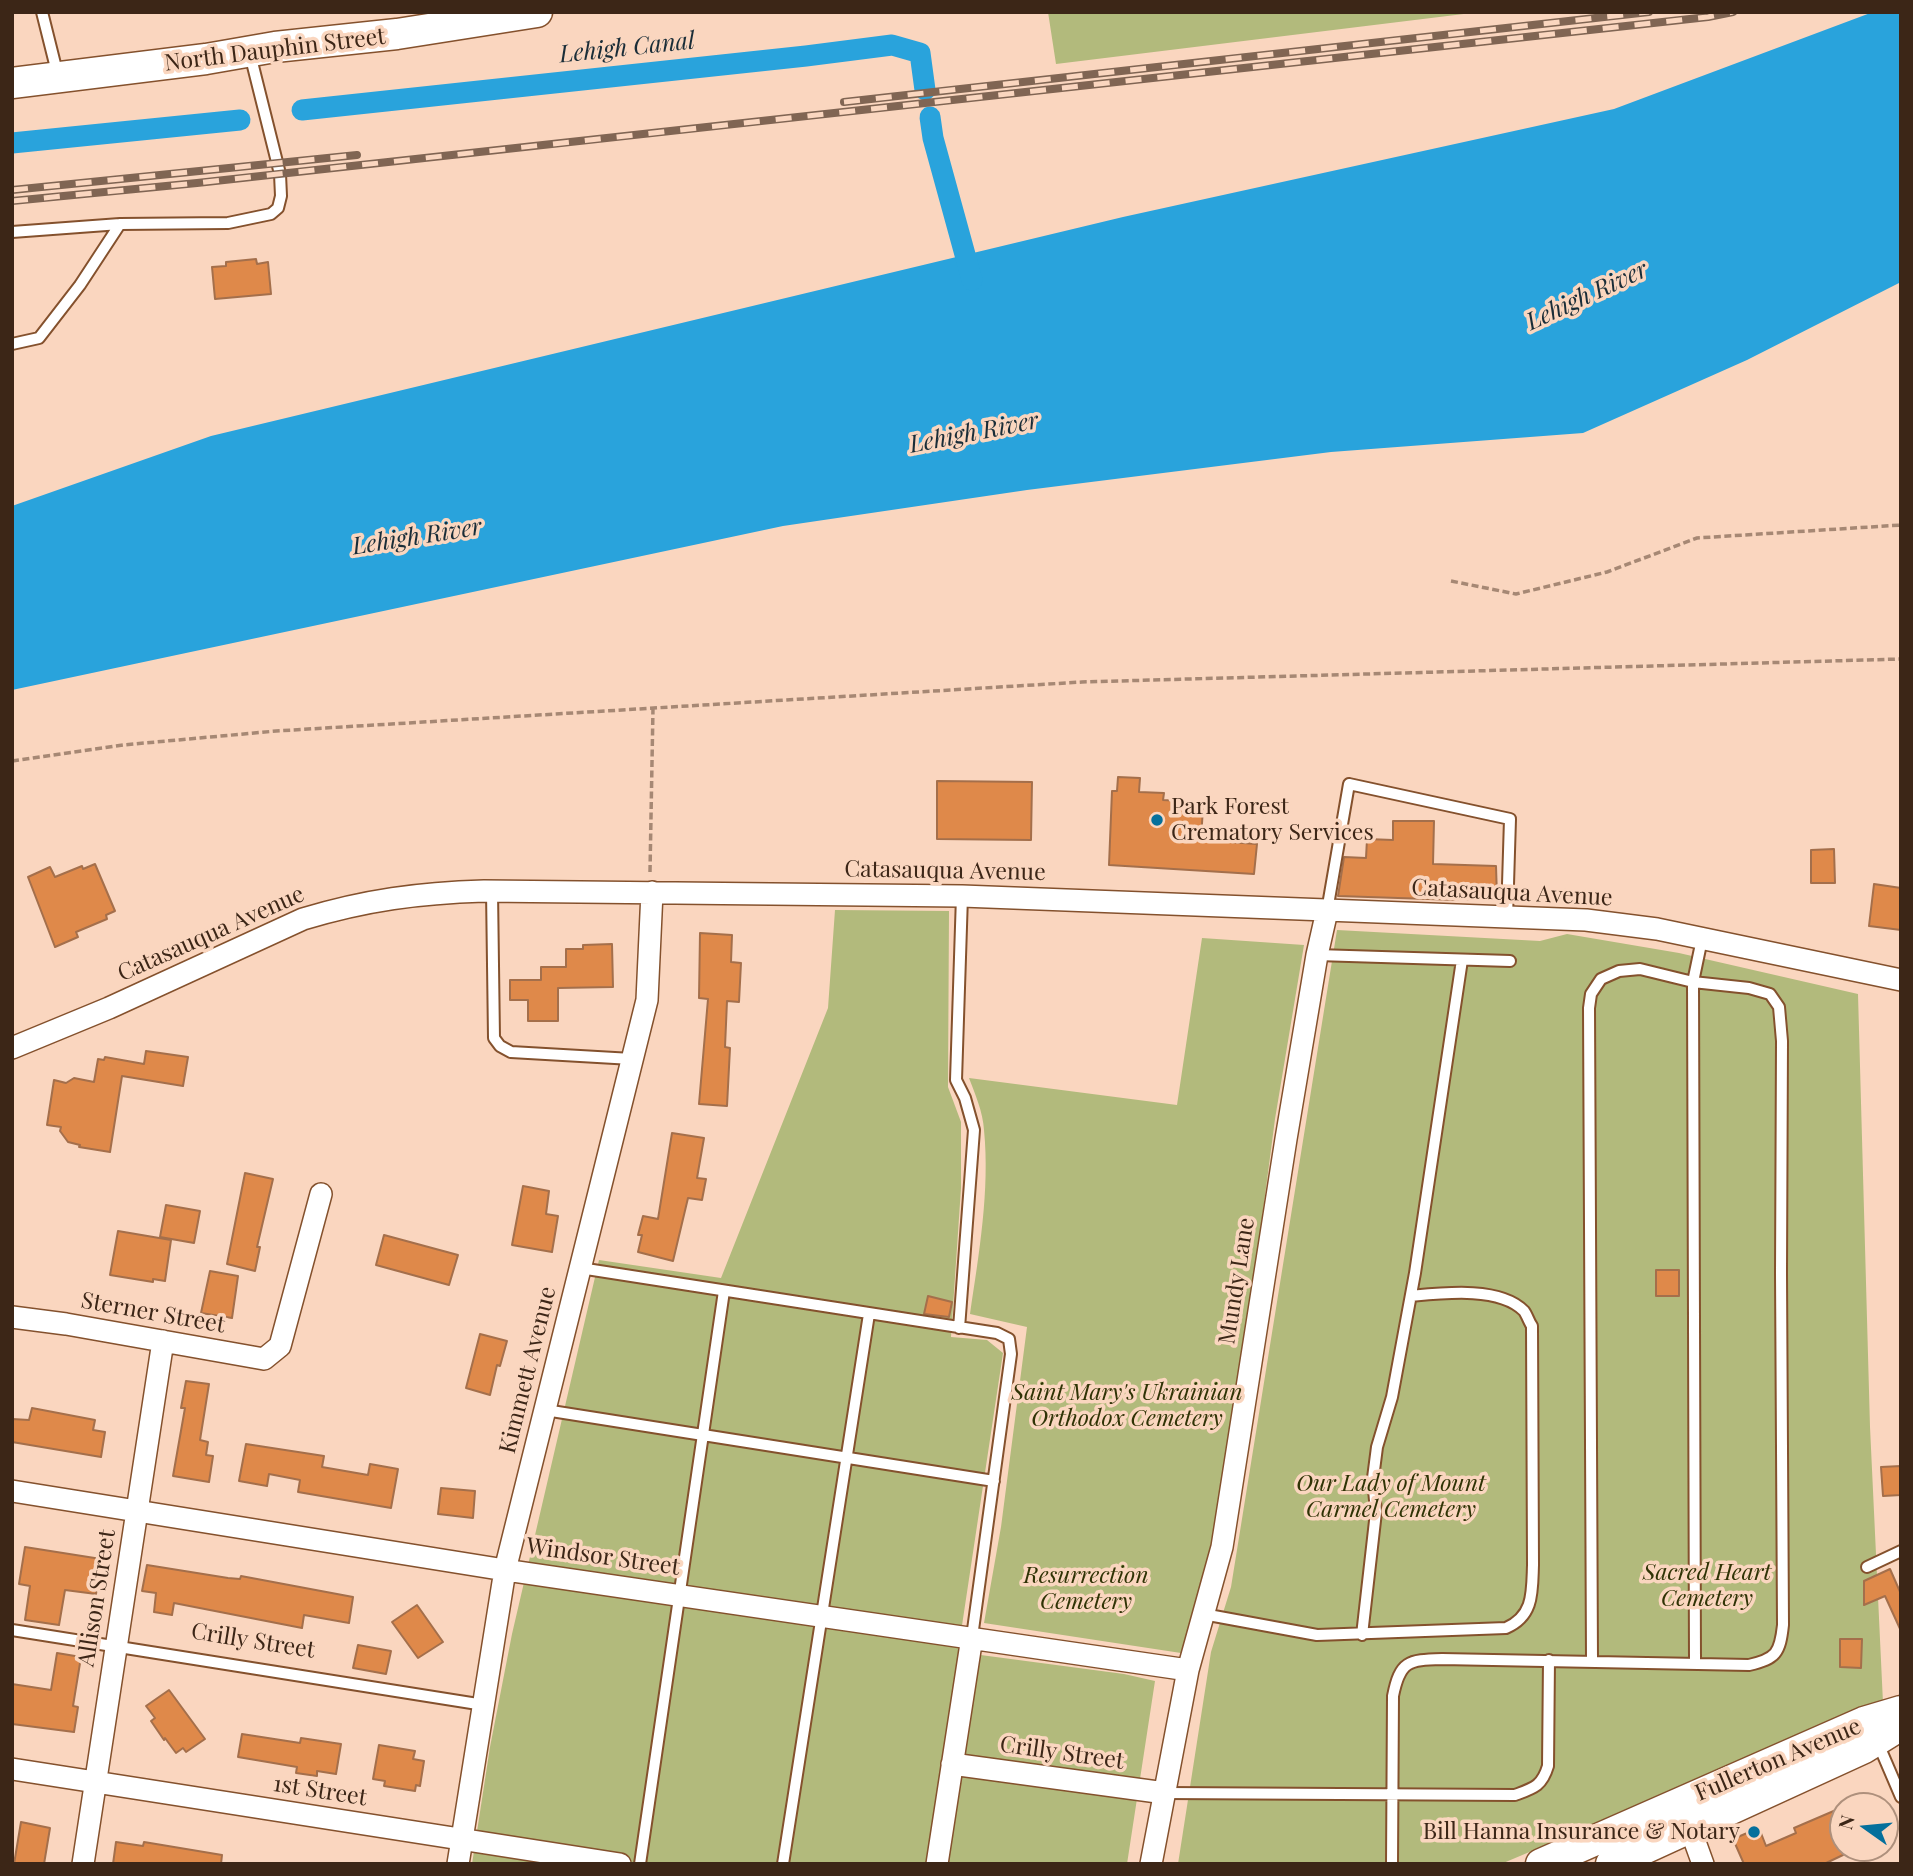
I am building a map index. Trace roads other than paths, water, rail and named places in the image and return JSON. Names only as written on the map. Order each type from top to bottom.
[{"type":"main road","name":"North Dauphin Street","points":[[12,83],[397,34],[537,12]]},
{"type":"main road","name":"Fullerton Avenue","points":[[1541,1864],[1864,1722],[1901,1711]]},
{"type":"main road","name":"Fullerton Avenue","points":[[1624,1861],[1889,1733]]},
{"type":"street","name":"Catasauqua Avenue","points":[[12,1048],[109,1008],[303,919],[388,898],[423,893],[492,891],[962,896],[1586,920],[1657,929],[1901,979]]},
{"type":"street","name":"Kimmett Avenue","points":[[458,1864],[505,1570],[647,1000],[652,892]]},
{"type":"street","name":"Mundy Lane","points":[[1151,1864],[1188,1670],[1222,1547],[1317,955],[1327,911]]},
{"type":"street","name":"Sterner Street","points":[[12,1317],[264,1359],[280,1346],[321,1194]]},
{"type":"street","name":"Allison Street","points":[[83,1864],[163,1341]]},
{"type":"street","name":"Windsor Street","points":[[12,1491],[505,1570],[1188,1670]]},
{"type":"street","points":[[937,1864],[972,1637]]},
{"type":"street","name":"Crilly Street","points":[[951,1764],[1165,1793]]},
{"type":"street","name":"1st Street","points":[[12,1769],[620,1864]]},
{"type":"street","points":[[1690,1828],[1703,1864]]},
{"type":"lane","points":[[42,12],[58,76]]},
{"type":"lane","points":[[12,232],[120,224],[229,223],[271,214],[278,208],[281,196],[280,174],[249,51]]},
{"type":"lane","points":[[12,344],[39,338],[80,285],[120,224]]},
{"type":"lane","points":[[1327,911],[1349,784],[1510,818],[1507,917]]},
{"type":"lane","points":[[492,891],[494,1038],[500,1046],[511,1052],[632,1059]]},
{"type":"lane","points":[[959,1328],[974,1130],[965,1098],[956,1080],[962,896]]},
{"type":"lane","points":[[1695,1664],[1693,982],[1702,939]]},
{"type":"lane","points":[[1317,955],[1510,961]]},
{"type":"lane","points":[[1362,1635],[1376,1512],[1373,1478],[1377,1447],[1392,1397],[1411,1296],[1462,960]]},
{"type":"lane","points":[[1392,1864],[1393,1696],[1398,1674],[1406,1666],[1419,1660],[1749,1665],[1775,1656],[1781,1643],[1782,1041],[1779,1007],[1770,994],[1749,988],[1693,982],[1640,970],[1619,971],[1601,979],[1591,994],[1589,1008],[1592,1661]]},
{"type":"lane","points":[[580,1268],[997,1334],[1009,1339],[1012,1354],[972,1637]]},
{"type":"lane","points":[[640,1864],[724,1291]]},
{"type":"lane","points":[[1203,1614],[1299,1634],[1362,1635],[1506,1628],[1522,1619],[1530,1605],[1533,1565],[1532,1326],[1524,1311],[1493,1296],[1454,1292],[1411,1296]]},
{"type":"lane","points":[[783,1864],[869,1314]]},
{"type":"lane","points":[[545,1410],[994,1481]]},
{"type":"lane","points":[[1867,1567],[1901,1552]]},
{"type":"lane","name":"Crilly Street","points":[[12,1630],[484,1705]]},
{"type":"lane","points":[[1165,1793],[1516,1795],[1532,1789],[1544,1780],[1549,1757],[1549,1660]]},
{"type":"lane","points":[[1889,1733],[1901,1797]]},
{"type":"water","name":"Lehigh River","points":[[1873,12],[1901,12],[1901,282],[1747,360],[1583,433],[1331,452],[1027,490],[783,526],[12,690],[12,506],[211,436],[1123,217],[1614,109]]},
{"type":"waterway","name":"Lehigh Canal","points":[[302,110],[892,45],[920,53],[925,90]]},
{"type":"waterway","name":"Lehigh Canal","points":[[930,117],[933,138],[972,280]]},
{"type":"waterway","name":"Lehigh Canal","points":[[12,143],[240,120]]},
{"type":"railway","points":[[844,102],[1649,12]]},
{"type":"railway","points":[[12,201],[197,183],[1708,17],[1733,12]]},
{"type":"railway","points":[[12,190],[357,155]]},
{"type":"place","name":"Park Forest Crematory Services","points":[[1157,820]]},
{"type":"place","name":"Bill Hanna Insurance & Notary","points":[[1754,1832]]},
{"type":"park label","name":"Saint Mary's Ukrainian Orthodox Cemetery","points":[[1127,1406]]},
{"type":"park label","name":"Our Lady of Mount Carmel Cemetery","points":[[1391,1497]]},
{"type":"park label","name":"Sacred Heart Cemetery","points":[[1707,1586]]},
{"type":"park label","name":"Resurrection Cemetery","points":[[1086,1589]]}]
